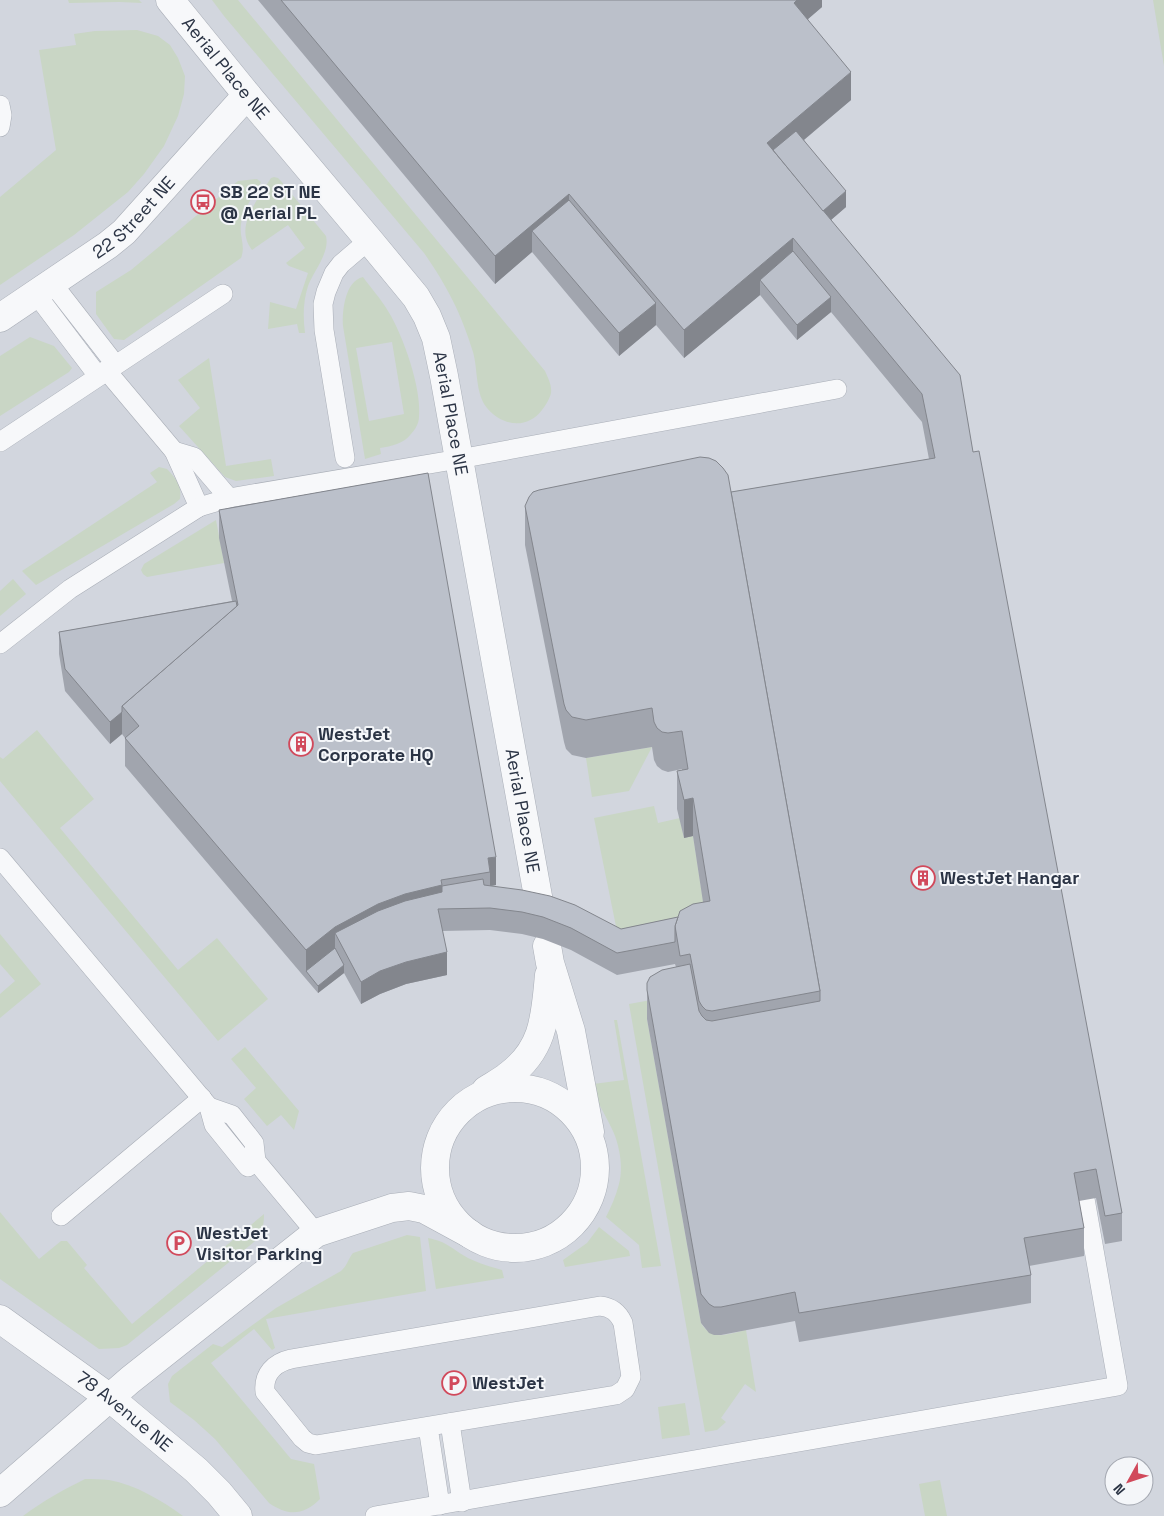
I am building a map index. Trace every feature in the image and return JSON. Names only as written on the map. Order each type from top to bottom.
[{"type":"street","name":"Aerial Place NE","points":[[170,0],[247,96],[416,297],[427,316],[436,338],[541,913]]},
{"type":"street","name":"22 Street NE","points":[[0,318],[108,245],[124,232],[247,96]]},
{"type":"street","points":[[0,1493],[130,1380],[316,1233],[392,1208],[409,1206],[424,1209],[492,1245],[516,1248],[540,1244],[562,1233],[580,1216],[591,1194],[596,1170],[571,1031],[549,955],[544,1020],[540,1036],[522,1063],[509,1075],[457,1111],[444,1130],[428,1173],[421,1184],[412,1196],[392,1208]]},
{"type":"street","points":[[476,1097],[498,1088],[522,1087],[545,1093],[566,1106],[582,1123],[592,1146]]},
{"type":"street","points":[[436,1151],[434,1174],[440,1196],[452,1218],[470,1234]]},
{"type":"street","name":"78 Avenue NE","points":[[0,1319],[110,1398],[196,1470],[238,1516]]},
{"type":"lane","points":[[0,104],[2,116],[0,127]]},
{"type":"lane","points":[[344,458],[324,330],[323,304],[334,273],[341,264],[369,240]]},
{"type":"lane","points":[[44,288],[107,370],[174,451],[199,507]]},
{"type":"lane","points":[[0,442],[223,294]]},
{"type":"lane","points":[[0,644],[70,589],[199,507],[229,498],[459,459],[837,389]]},
{"type":"lane","points":[[174,451],[194,457],[229,498]]},
{"type":"lane","points":[[0,858],[206,1103],[232,1115],[254,1143],[252,1164],[316,1233]]},
{"type":"lane","points":[[61,1216],[206,1103]]},
{"type":"lane","points":[[375,1516],[412,1513],[448,1507],[1118,1386],[1085,1199]]},
{"type":"lane","points":[[600,1306],[611,1308],[623,1323],[631,1377],[626,1389],[621,1393],[428,1427],[322,1445],[308,1443],[266,1392],[264,1383],[266,1376],[279,1364],[291,1358],[600,1306]]},
{"type":"lane","points":[[448,1507],[450,1423]]},
{"type":"lane","points":[[428,1427],[448,1507]]},
{"type":"shaded area","points":[[0,0],[1164,0],[1164,1516],[0,1516]]},
{"type":"green space","points":[[68,0],[139,0],[142,3],[69,3]]},
{"type":"green space","points":[[212,0],[238,0],[545,371],[551,393],[545,406],[536,416],[522,423],[507,422],[500,419],[487,408],[480,395],[475,359],[464,325],[453,300],[424,253]]},
{"type":"green space","points":[[1153,0],[1164,0],[1164,66]]},
{"type":"green space","points":[[137,30],[158,36],[170,45],[178,58],[185,76],[184,94],[178,116],[164,146],[144,174],[128,192],[74,235],[0,285],[0,197],[56,150],[39,50],[76,45],[74,34],[95,31]]},
{"type":"green space","points":[[274,177],[281,181],[326,236],[327,242],[324,255],[306,292],[304,309],[305,333],[299,333],[297,324],[268,329],[270,302],[296,309],[308,273],[286,263],[305,248],[288,225],[252,250],[245,232],[249,214],[271,178]]},
{"type":"green space","points":[[257,179],[261,182],[242,219],[243,249],[241,258],[124,340],[114,339],[96,314],[96,292],[131,270],[238,181]]},
{"type":"green space","points":[[363,277],[394,321],[410,362],[418,392],[419,405],[418,424],[408,437],[397,444],[380,448],[381,454],[365,459],[343,326],[344,305],[348,290],[357,280]],"holes":[[[392,342],[404,414],[369,421],[356,348]]]},
{"type":"green space","points":[[30,337],[54,346],[72,368],[69,372],[0,416],[0,356]]},
{"type":"green space","points":[[209,358],[226,466],[271,459],[274,476],[236,481],[225,477],[179,426],[200,408],[178,380]]},
{"type":"green space","points":[[159,467],[167,469],[176,479],[179,486],[180,499],[174,504],[36,585],[22,571],[157,482],[150,473]]},
{"type":"green space","points":[[216,520],[224,563],[147,577],[143,574],[141,570],[144,564]]},
{"type":"green space","points":[[13,579],[26,594],[0,616],[0,591]]},
{"type":"green space","points":[[37,730],[94,799],[60,828],[178,970],[217,938],[268,999],[218,1041],[0,781],[0,757],[3,759]]},
{"type":"green space","points":[[652,747],[629,791],[592,797],[586,758]]},
{"type":"green space","points":[[654,806],[658,823],[680,818],[684,838],[693,836],[708,933],[621,951],[594,818]]},
{"type":"green space","points":[[0,934],[41,984],[0,1018],[0,994],[15,981],[0,964]]},
{"type":"green space","points":[[662,998],[647,1019],[701,1323],[705,1329],[715,1335],[727,1335],[746,1330],[756,1392],[745,1384],[721,1418],[726,1422],[717,1430],[705,1432],[629,1004]]},
{"type":"green space","points":[[614,1020],[617,1020],[661,1266],[642,1268],[639,1245],[606,1217],[619,1184],[621,1162],[616,1140],[598,1101],[593,1084],[624,1080]]},
{"type":"green space","points":[[245,1047],[299,1111],[294,1130],[281,1115],[267,1126],[244,1099],[256,1088],[231,1059]]},
{"type":"green space","points":[[0,1212],[39,1259],[61,1241],[67,1241],[87,1265],[84,1268],[132,1324],[264,1214],[264,1222],[259,1236],[254,1242],[127,1345],[119,1348],[99,1349],[0,1279]]},
{"type":"green space","points":[[599,1227],[629,1251],[630,1256],[565,1267],[563,1260],[587,1243]]},
{"type":"green space","points":[[407,1235],[420,1237],[426,1291],[266,1319],[275,1348],[272,1350],[254,1329],[211,1363],[291,1459],[314,1464],[320,1499],[308,1509],[301,1511],[289,1512],[276,1507],[269,1503],[215,1439],[170,1402],[168,1384],[172,1376],[213,1344],[222,1347],[276,1308],[341,1271],[353,1253]]},
{"type":"green space","points":[[428,1238],[445,1244],[472,1260],[502,1270],[504,1278],[436,1289]]},
{"type":"green space","points":[[685,1403],[690,1435],[662,1439],[658,1407]]},
{"type":"green space","points":[[85,1479],[109,1480],[129,1485],[157,1499],[183,1516],[23,1516],[53,1496]]},
{"type":"green space","points":[[940,1480],[947,1516],[925,1516],[919,1484]]},
{"type":"building","points":[[281,0],[797,0],[794,3],[851,72],[767,143],[960,375],[973,452],[979,451],[1122,1213],[1105,1216],[1096,1169],[1074,1173],[1084,1228],[1024,1238],[1031,1275],[799,1313],[795,1292],[721,1307],[714,1307],[709,1304],[701,1294],[647,990],[647,983],[650,977],[662,970],[690,964],[699,1011],[706,1020],[712,1021],[820,1001],[820,991],[731,492],[935,458],[922,394],[793,238],[684,330],[569,194],[495,256]]},
{"type":"building","points":[[796,131],[846,191],[823,211],[773,150]]},
{"type":"building","points":[[569,200],[656,303],[619,333],[532,231]]},
{"type":"building","points":[[793,251],[831,297],[797,325],[760,280]]},
{"type":"building","points":[[700,457],[716,461],[728,475],[820,991],[712,1011],[706,1010],[699,1001],[690,954],[680,956],[675,926],[680,911],[693,904],[710,901],[693,798],[684,800],[677,771],[688,769],[682,731],[662,732],[654,722],[652,708],[586,720],[572,717],[566,710],[525,506],[533,492],[539,490]]},
{"type":"building","name":"WestJet Corporate HQ","points":[[428,473],[496,857],[488,858],[490,872],[441,880],[442,885],[405,894],[378,904],[335,927],[306,950],[125,738],[139,726],[122,706],[238,605],[219,510]]},
{"type":"building","points":[[236,601],[237,606],[122,706],[122,712],[110,722],[65,669],[59,632]]},
{"type":"building","points":[[483,879],[484,885],[550,896],[575,905],[621,929],[678,917],[675,926],[675,942],[617,953],[571,928],[543,917],[490,908],[438,909],[447,952],[406,962],[380,971],[361,982],[335,933],[378,911],[405,901],[442,892],[442,886]]},
{"type":"building","points":[[335,948],[344,965],[318,986],[306,971]]},
{"type":"place","name":"SB 22 ST NE @ Aerial PL","points":[[203,202]]},
{"type":"place","name":"WestJet Corporate HQ","points":[[301,744]]},
{"type":"place","name":"WestJet Hangar","points":[[923,878]]},
{"type":"place","name":"WestJet Visitor Parking","points":[[179,1243]]},
{"type":"place","name":"WestJet","points":[[454,1383]]}]
